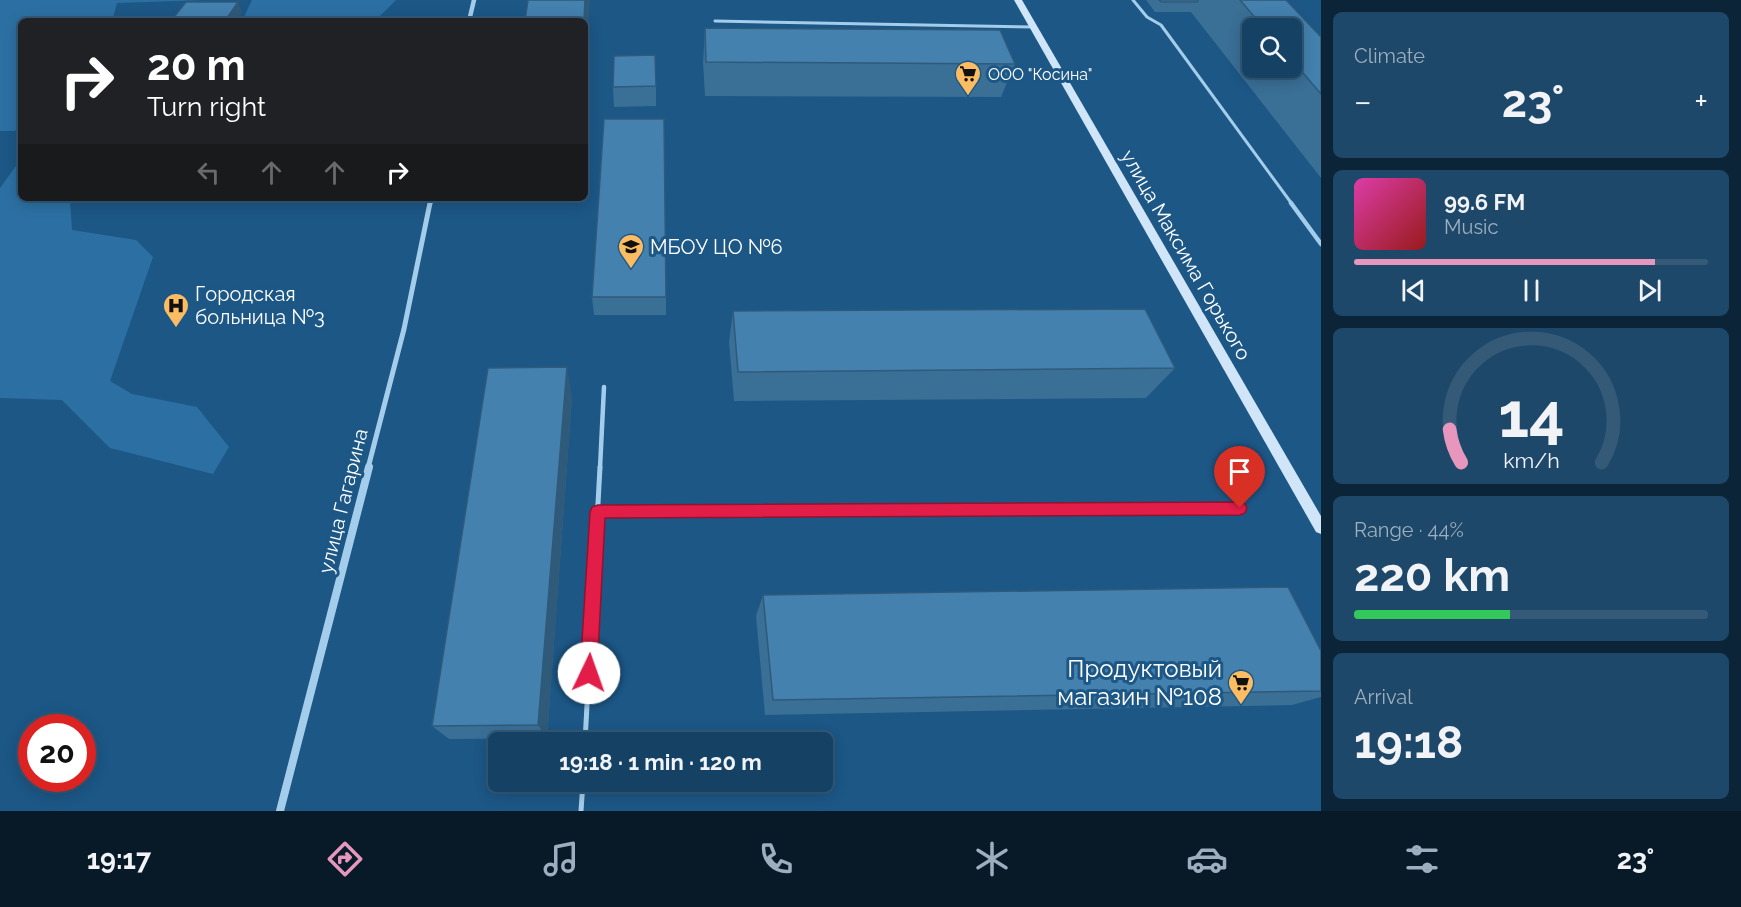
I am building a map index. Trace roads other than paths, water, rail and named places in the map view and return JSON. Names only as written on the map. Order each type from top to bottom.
[{"type":"street","points":[[470,18],[474,0]]},
{"type":"street","name":"улица Максима Горького","points":[[1018,0],[1321,528]]},
{"type":"street","name":"улица Гагарина","points":[[280,811],[404,329],[431,201]]},
{"type":"lane","points":[[1133,0],[1147,17],[1161,25],[1321,244]]},
{"type":"lane","points":[[715,21],[1035,27]]},
{"type":"lane","points":[[586,732],[604,387]]},
{"type":"lane","points":[[598,512],[1240,508]]},
{"type":"lane","points":[[581,811],[582,792]]},
{"type":"place","name":"ООО \"Косина\"","points":[[968,97]]},
{"type":"place","name":"МБОУ ЦО №6","points":[[631,270]]},
{"type":"place","name":"Городская больница №3","points":[[176,329]]},
{"type":"place","name":"Продуктовый магазин №108","points":[[1241,706]]}]
